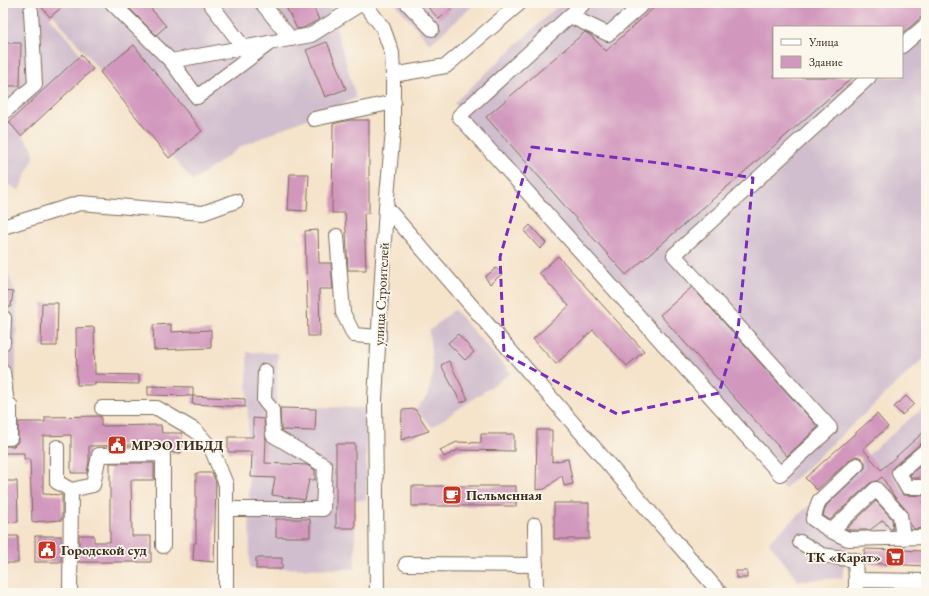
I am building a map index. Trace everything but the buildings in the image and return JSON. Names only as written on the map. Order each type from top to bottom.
[{"type":"street","points":[[112,3],[171,61],[197,97],[270,43]]},
{"type":"street","points":[[210,3],[244,48]]},
{"type":"street","points":[[262,3],[292,39]]},
{"type":"street","points":[[171,61],[311,35],[363,3]]},
{"type":"street","name":"улица Строителей","points":[[363,3],[383,28],[392,53],[394,102],[386,207],[375,399],[377,593]]},
{"type":"street","points":[[407,3],[432,29]]},
{"type":"street","points":[[393,75],[446,66],[520,3]]},
{"type":"street","points":[[584,3],[459,116],[780,474],[830,428],[674,255],[868,78]]},
{"type":"street","points":[[570,16],[608,34],[644,3]]},
{"type":"street","points":[[3,113],[35,85],[31,11]]},
{"type":"street","points":[[903,45],[926,25]]},
{"type":"street","points":[[314,119],[394,102]]},
{"type":"street","points":[[3,227],[80,202],[203,213],[236,202]]},
{"type":"street","points":[[386,207],[720,593]]},
{"type":"street","points":[[337,236],[343,313],[354,335],[379,338]]},
{"type":"street","points":[[3,343],[4,318]]},
{"type":"street","points":[[3,372],[9,405],[10,438],[3,438]]},
{"type":"street","points":[[226,509],[323,509],[325,466],[273,434],[272,410],[264,400],[265,372]]},
{"type":"street","points":[[102,408],[156,408],[196,432],[210,448],[220,467],[226,484],[226,593]]},
{"type":"street","points":[[57,447],[57,482],[71,490],[93,485],[99,455],[163,454],[163,546]]},
{"type":"street","points":[[926,450],[899,473],[907,488],[926,487]]},
{"type":"street","points":[[857,465],[819,501],[813,519],[831,531],[848,539],[926,537]]},
{"type":"street","points":[[831,531],[876,489],[900,515],[903,538]]},
{"type":"street","points":[[70,593],[71,490]]},
{"type":"street","points":[[535,525],[536,593]]},
{"type":"street","points":[[800,542],[822,555],[855,560],[856,587],[926,581]]},
{"type":"street","points":[[406,564],[536,565]]},
{"type":"highlighted area","points":[[532,147],[667,164],[753,178],[738,330],[719,393],[617,414],[504,354],[500,257]]},
{"type":"shaded area","points":[[3,3],[38,3],[93,69],[22,135],[32,147],[34,157],[19,190],[3,182]]},
{"type":"shaded area","points":[[43,3],[329,3],[356,98],[242,146],[193,181]]},
{"type":"shaded area","points":[[395,3],[476,3],[430,44]]},
{"type":"shaded area","points":[[561,3],[926,3],[926,356],[784,489],[454,103]]},
{"type":"shaded area","points":[[3,266],[6,267],[17,299],[15,399],[3,398]]},
{"type":"shaded area","points":[[454,310],[511,373],[432,427],[416,410],[428,395],[433,374],[429,331]]},
{"type":"shaded area","points":[[247,352],[278,353],[276,406],[366,408],[366,500],[355,500],[355,569],[250,568]]},
{"type":"shaded area","points":[[926,405],[926,543],[847,542],[842,578],[798,581],[769,542]]},
{"type":"place","name":"МРЭО ГИБДД","points":[[117,445]]},
{"type":"place","name":"Пельменная","points":[[452,495]]},
{"type":"place","name":"Городской суд","points":[[47,550]]},
{"type":"place","name":"ТК «Карат»","points":[[895,557]]}]
